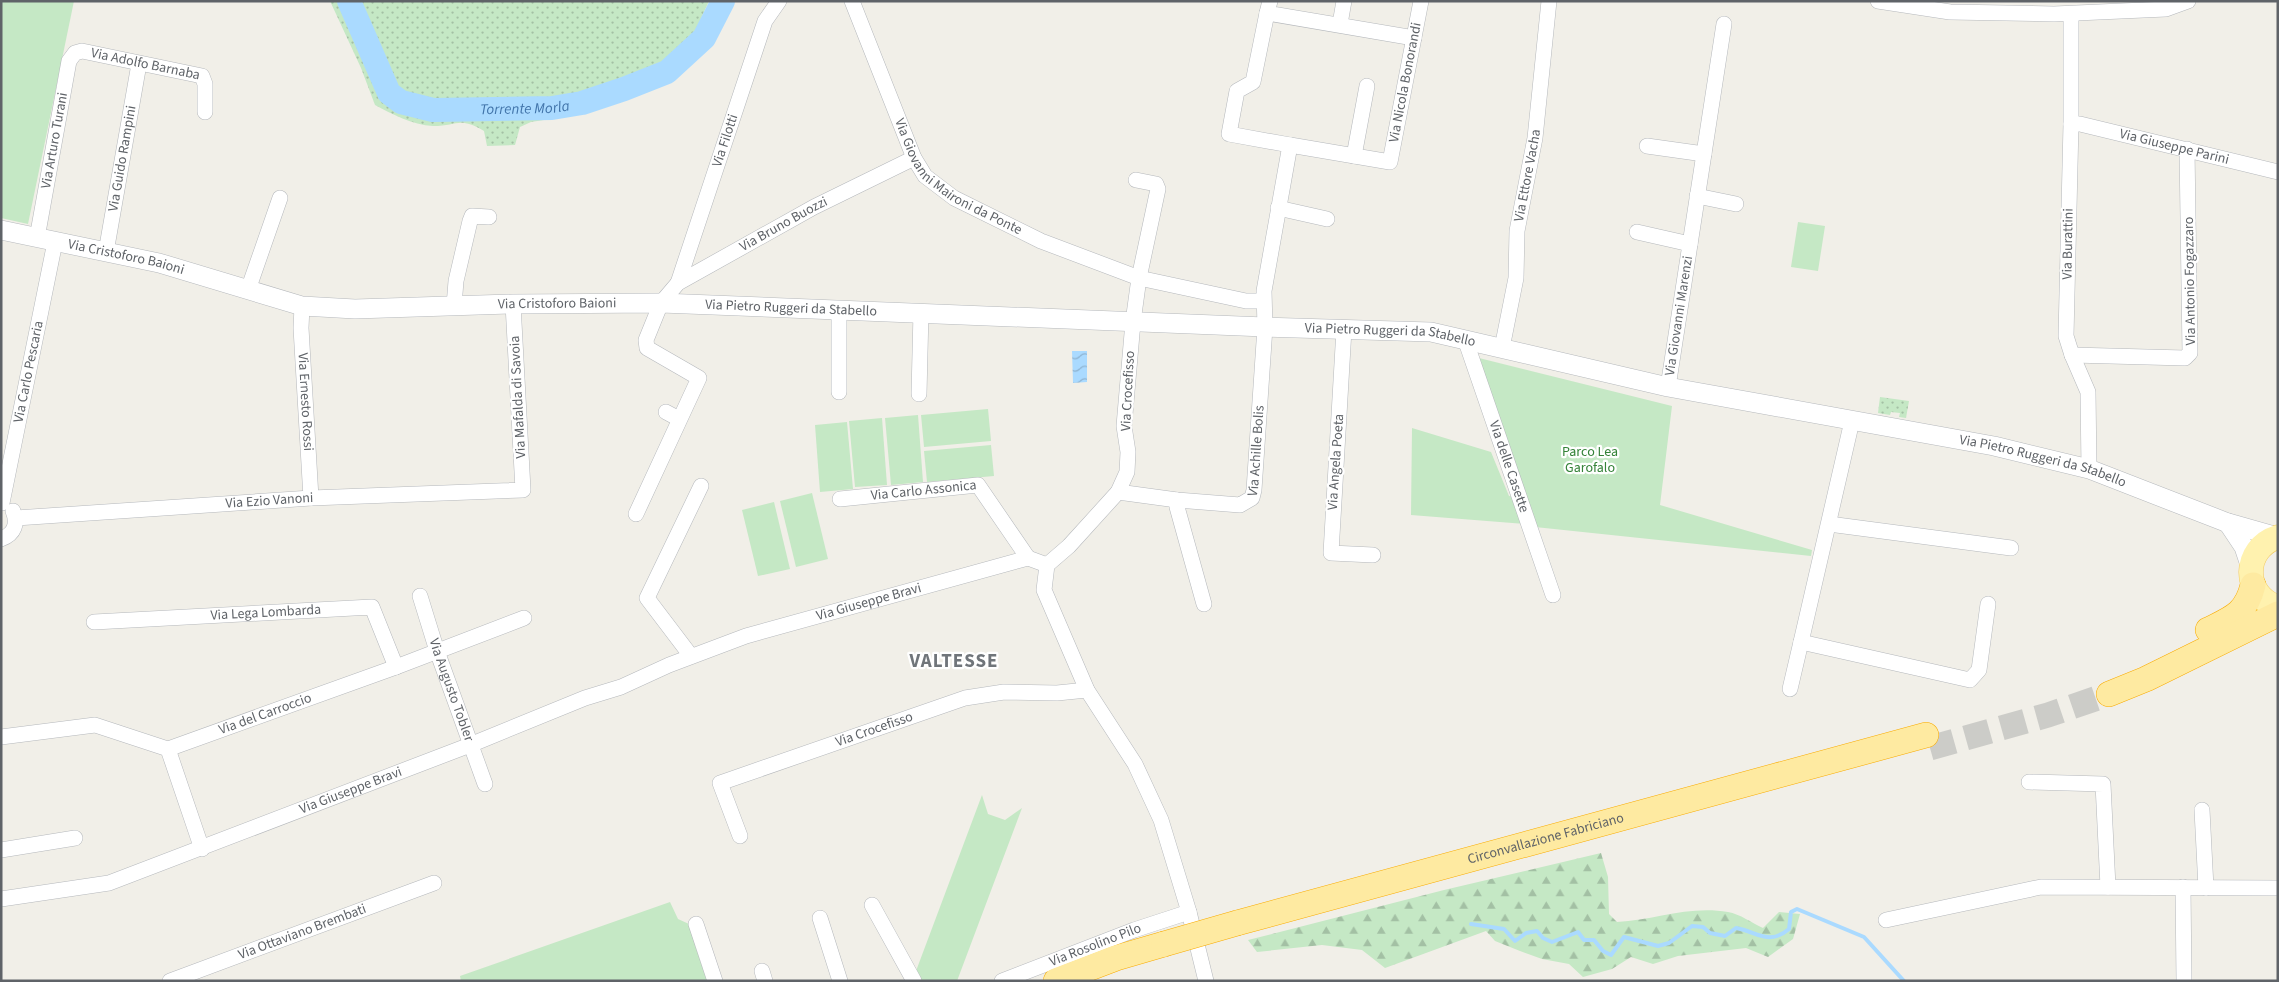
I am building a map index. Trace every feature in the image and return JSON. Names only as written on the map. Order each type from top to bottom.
[{"type":"highway","points":[[2252,577],[2246,606],[2233,617],[2106,688],[2146,679],[2278,614]]},
{"type":"highway","name":"Circonvallazione Fabriciano","points":[[1167,949],[1928,741]]},
{"type":"highway","points":[[1056,981],[1116,958],[1167,949]]},
{"type":"highway","points":[[1091,981],[1167,949]]},
{"type":"main road","name":"Via Pietro Ruggeri da Stabello","points":[[2252,577],[2254,557],[2260,548],[2278,537]]},
{"type":"main road","points":[[2252,577],[2263,600],[2278,607]]},
{"type":"street","name":"Via Filotti","points":[[678,283],[765,21],[780,1]]},
{"type":"street","name":"Via Giovanni Maironi da Ponte","points":[[852,1],[914,158],[925,176],[954,198],[1041,241],[1139,278],[1246,301],[1263,301]]},
{"type":"street","points":[[1340,24],[1344,1]]},
{"type":"street","name":"Via Nicola Bonorandi","points":[[1354,156],[1390,162],[1421,1]]},
{"type":"street","name":"Via Ettore Vacha","points":[[1502,348],[1516,278],[1518,231],[1535,138],[1549,1]]},
{"type":"street","points":[[1878,1],[1950,12],[2071,14],[2166,9],[2188,1]]},
{"type":"street","points":[[1367,86],[1354,156],[1229,134],[1237,91],[1253,82],[1268,7],[1340,24],[1414,38]]},
{"type":"street","name":"Via Burattini","points":[[2071,14],[2071,124],[2066,336],[2088,392],[2089,469]]},
{"type":"street","name":"Via Giovanni Marenzi","points":[[1668,387],[1724,24]]},
{"type":"street","name":"Via Adolfo Barnaba","points":[[82,51],[202,76],[205,80],[205,112]]},
{"type":"street","name":"Via Arturo Turani","points":[[46,240],[68,61],[75,52],[82,51]]},
{"type":"street","name":"Via Guido Rampini","points":[[106,252],[139,64]]},
{"type":"street","name":"Via Giuseppe Parini","points":[[2071,124],[2080,124],[2278,172]]},
{"type":"street","points":[[1265,327],[1263,301],[1290,145]]},
{"type":"street","points":[[1647,146],[1704,154]]},
{"type":"street","name":"Via Antonio Fogazzaro","points":[[2072,355],[2185,358],[2190,353],[2187,149]]},
{"type":"street","name":"Via Bruno Buozzi","points":[[636,514],[673,415],[699,378],[646,348],[646,340],[661,303],[678,283],[814,207],[914,158]]},
{"type":"street","points":[[1133,322],[1139,278],[1158,189],[1156,184],[1136,180]]},
{"type":"street","points":[[1697,196],[1736,204]]},
{"type":"street","points":[[248,290],[280,198]]},
{"type":"street","points":[[1278,208],[1327,219]]},
{"type":"street","points":[[454,306],[456,281],[470,221],[472,216],[489,217]]},
{"type":"street","name":"Via Cristoforo Baioni","points":[[1,230],[174,267],[302,306],[355,309],[513,304],[661,303]]},
{"type":"street","name":"Via Giovanni Marenzi","points":[[1637,232],[1690,244]]},
{"type":"street","name":"Via Carlo Pescaria","points":[[16,518],[9,506],[1,503],[39,324],[46,240]]},
{"type":"street","points":[[1246,301],[1246,326]]},
{"type":"street","name":"Via Pietro Ruggeri da Stabello","points":[[661,303],[1431,332],[1668,387],[1994,446],[2089,469],[2228,523],[2278,537]]},
{"type":"street","name":"Via Mafalda di Savoia","points":[[513,304],[523,490]]},
{"type":"street","name":"Via Ernesto Rossi","points":[[302,306],[301,328],[312,498]]},
{"type":"street","points":[[839,309],[839,392]]},
{"type":"street","points":[[918,394],[921,312]]},
{"type":"street","name":"Via Crocefisso","points":[[1047,565],[1069,546],[1118,492],[1127,472],[1128,452],[1124,426],[1133,322]]},
{"type":"street","name":"Via Achille Bolis","points":[[1118,492],[1177,500],[1240,505],[1252,498],[1265,327]]},
{"type":"street","name":"Via Angela Poeta","points":[[1344,330],[1331,553],[1373,555]]},
{"type":"street","name":"Via delle Casette","points":[[1465,339],[1553,595]]},
{"type":"street","points":[[1790,689],[1852,420]]},
{"type":"street","name":"Via Carlo Assonica","points":[[840,499],[978,485],[1028,558]]},
{"type":"street","points":[[691,656],[647,598],[701,486]]},
{"type":"street","name":"Via Ezio Vanoni","points":[[16,518],[312,498],[523,490]]},
{"type":"street","points":[[1177,500],[1176,507],[1204,604]]},
{"type":"street","points":[[1,539],[12,532],[16,518]]},
{"type":"street","points":[[2228,523],[2244,548],[2252,577]]},
{"type":"street","points":[[1829,524],[2011,548]]},
{"type":"street","points":[[1028,558],[1047,565],[1044,590],[1087,690],[1135,764],[1161,820],[1189,912],[1206,981]]},
{"type":"street","name":"Via Giuseppe Bravi","points":[[1,899],[109,883],[470,745],[584,698],[620,687],[691,656],[746,636],[1028,558]]},
{"type":"street","name":"Via Augusto Tobler","points":[[420,596],[436,651],[485,784]]},
{"type":"street","points":[[1802,642],[1970,680],[1980,670],[1988,604]]},
{"type":"street","name":"Via Lega Lombarda","points":[[94,622],[372,607],[396,667]]},
{"type":"street","name":"Via del Carroccio","points":[[168,749],[396,667],[524,618]]},
{"type":"street","name":"Via Crocefisso","points":[[740,836],[720,783],[965,698],[1004,692],[1056,693],[1087,690]]},
{"type":"street","points":[[7,737],[95,725],[168,749],[202,849]]},
{"type":"street","points":[[2029,782],[2102,784],[2108,887]]},
{"type":"street","points":[[2202,810],[2206,888]]},
{"type":"street","points":[[1,850],[75,838]]},
{"type":"street","name":"Via Ottaviano Brembati","points":[[170,981],[434,883]]},
{"type":"street","points":[[2183,887],[2184,981]]},
{"type":"street","points":[[1886,920],[2042,888],[2278,888]]},
{"type":"street","points":[[872,905],[914,981]]},
{"type":"street","name":"Via Rosolino Pilo","points":[[1002,981],[1058,958],[1189,912]]},
{"type":"street","points":[[820,918],[840,981]]},
{"type":"street","points":[[696,924],[715,981]]},
{"type":"green space","points":[[1,1],[74,1],[28,224],[1,218]]},
{"type":"green space","points":[[330,1],[709,1],[692,38],[659,66],[636,78],[603,88],[621,99],[570,116],[531,122],[520,127],[515,145],[487,146],[484,131],[476,126],[463,123],[441,126],[417,124],[402,119],[375,105],[361,68]]},
{"type":"green space","points":[[1798,222],[1825,226],[1818,271],[1791,267]]},
{"type":"green space","name":"Parco Lea Garofalo","points":[[1475,357],[1672,406],[1660,505],[1812,550],[1811,556],[1535,527]]},
{"type":"green space","points":[[1880,397],[1909,401],[1906,418],[1899,417],[1900,413],[1891,412],[1890,415],[1878,413]]},
{"type":"green space","points":[[988,409],[991,441],[924,447],[921,415]]},
{"type":"green space","points":[[918,415],[923,482],[891,485],[885,418]]},
{"type":"green space","points":[[882,418],[887,485],[855,487],[849,421]]},
{"type":"green space","points":[[847,422],[853,489],[820,492],[815,425]]},
{"type":"green space","points":[[1412,428],[1491,452],[1509,496],[1517,497],[1525,524],[1411,515]]},
{"type":"green space","points":[[991,445],[994,476],[927,482],[924,451]]},
{"type":"green space","points":[[812,493],[828,559],[796,567],[780,501]]},
{"type":"green space","points":[[774,502],[790,569],[758,576],[742,510]]},
{"type":"green space","points":[[982,795],[988,814],[1005,820],[1022,808],[957,981],[922,981],[916,971]]},
{"type":"green space","points":[[1601,853],[1608,877],[1609,914],[1617,922],[1700,910],[1714,910],[1737,915],[1763,928],[1779,912],[1800,914],[1793,939],[1768,957],[1746,948],[1678,956],[1653,964],[1631,957],[1612,969],[1583,977],[1569,964],[1542,959],[1520,951],[1495,941],[1486,931],[1385,968],[1362,950],[1322,945],[1257,952],[1248,940],[1444,890]]},
{"type":"green space","points":[[670,902],[678,919],[689,924],[709,981],[461,981],[460,976]]},
{"type":"water","points":[[1072,351],[1087,351],[1087,382],[1073,383]]},
{"type":"waterway","name":"Torrente Morla","points":[[349,1],[389,93],[401,102],[433,110],[552,108],[582,103],[624,89],[667,72],[704,38],[723,1]]},
{"type":"waterway","points":[[1471,924],[1504,929],[1515,941],[1526,933],[1537,931],[1543,938],[1552,942],[1578,932],[1584,940],[1594,940],[1603,951],[1611,955],[1624,937],[1658,946],[1669,943],[1692,926],[1703,927],[1710,933],[1725,936],[1736,928],[1763,936],[1775,937],[1789,929],[1791,912],[1797,909],[1864,937],[1904,981]]},
{"type":"tunnel","points":[[1930,748],[2048,715],[2109,694]]},
{"type":"district","name":"VALTESSE","points":[[954,661]]}]
